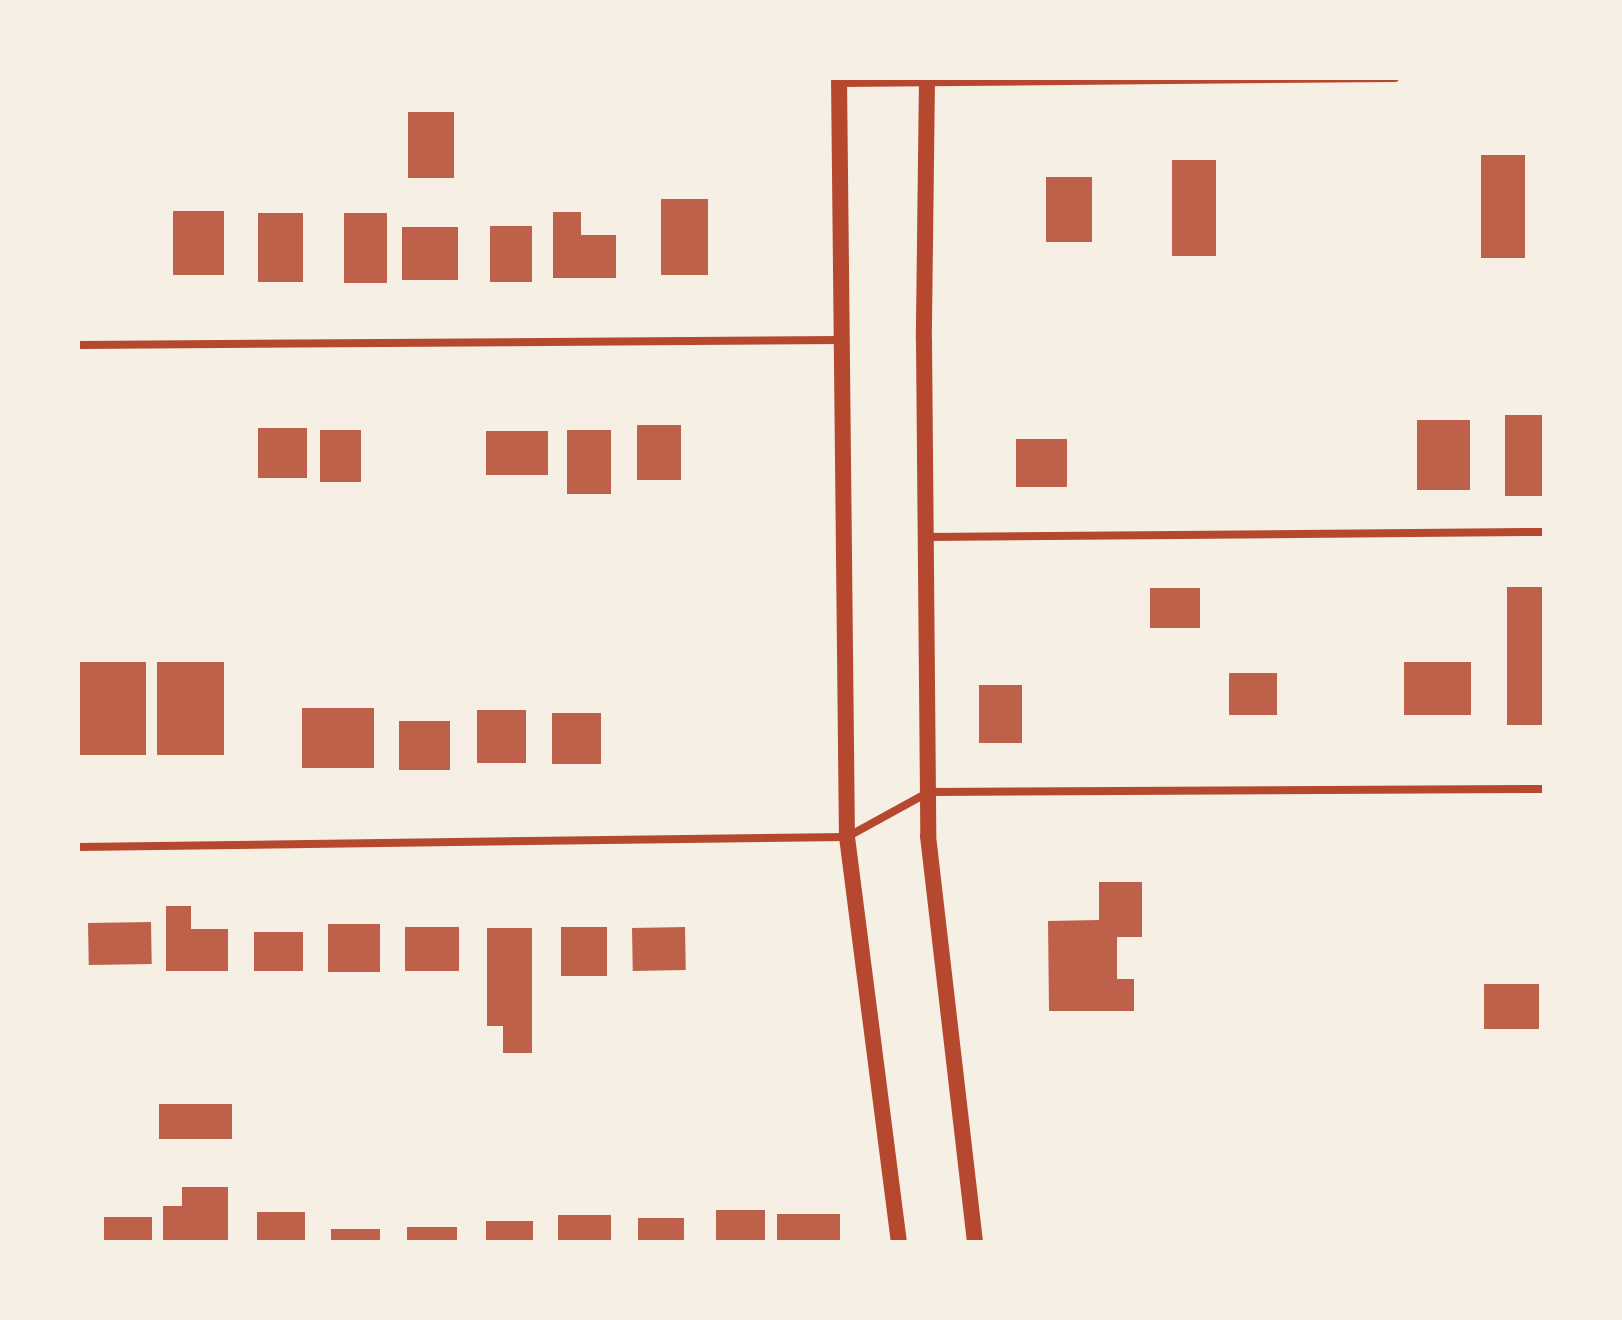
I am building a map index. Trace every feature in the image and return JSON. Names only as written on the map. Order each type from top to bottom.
[{"type":"main road","points":[[927,79],[924,340],[928,537],[928,836],[975,1242]]},
{"type":"main road","points":[[839,81],[839,340],[847,837],[899,1242]]},
{"type":"street","points":[[839,81],[1395,78]]},
{"type":"street","points":[[78,345],[839,340]]},
{"type":"street","points":[[928,537],[1544,532]]},
{"type":"street","points":[[78,847],[847,837],[929,792],[1544,789]]},
{"type":"building","points":[[408,112],[454,112],[454,178],[408,178]]},
{"type":"building","points":[[1481,155],[1525,155],[1525,258],[1481,258]]},
{"type":"building","points":[[1172,160],[1216,160],[1216,256],[1172,256]]},
{"type":"building","points":[[1046,177],[1092,177],[1092,242],[1046,242]]},
{"type":"building","points":[[661,199],[708,199],[708,275],[661,275]]},
{"type":"building","points":[[173,211],[224,211],[224,275],[173,275]]},
{"type":"building","points":[[553,212],[581,212],[581,235],[616,235],[616,278],[553,278]]},
{"type":"building","points":[[258,213],[303,213],[303,282],[258,282]]},
{"type":"building","points":[[344,213],[387,213],[387,283],[344,283]]},
{"type":"building","points":[[490,226],[532,226],[532,282],[490,282]]},
{"type":"building","points":[[402,227],[458,227],[458,280],[402,280]]},
{"type":"building","points":[[1505,415],[1544,415],[1544,496],[1505,496]]},
{"type":"building","points":[[1417,420],[1470,420],[1470,490],[1417,490]]},
{"type":"building","points":[[637,425],[681,425],[681,480],[637,480]]},
{"type":"building","points":[[258,428],[307,428],[307,478],[258,478]]},
{"type":"building","points":[[320,430],[361,430],[361,482],[320,482]]},
{"type":"building","points":[[567,430],[611,430],[611,494],[567,494]]},
{"type":"building","points":[[486,431],[548,431],[548,475],[486,475]]},
{"type":"building","points":[[1016,439],[1067,439],[1067,487],[1016,487]]},
{"type":"building","points":[[1507,587],[1544,587],[1544,725],[1507,725]]},
{"type":"building","points":[[1150,588],[1200,588],[1200,628],[1150,628]]},
{"type":"building","points":[[79,662],[146,662],[146,755],[79,755]]},
{"type":"building","points":[[157,662],[224,662],[224,755],[157,755]]},
{"type":"building","points":[[1404,662],[1471,662],[1471,715],[1404,715]]},
{"type":"building","points":[[1229,673],[1277,673],[1277,715],[1229,715]]},
{"type":"building","points":[[979,685],[1022,685],[1022,743],[979,743]]},
{"type":"building","points":[[302,708],[374,708],[374,768],[302,768]]},
{"type":"building","points":[[477,710],[526,710],[526,763],[477,763]]},
{"type":"building","points":[[552,713],[601,713],[601,764],[552,764]]},
{"type":"building","points":[[399,721],[450,721],[450,770],[399,770]]},
{"type":"building","points":[[1099,882],[1142,882],[1142,937],[1117,937],[1117,979],[1134,979],[1134,1011],[1049,1011],[1048,921],[1099,920]]},
{"type":"building","points":[[166,906],[191,906],[191,929],[228,929],[228,971],[166,971]]},
{"type":"building","points":[[151,922],[152,964],[89,965],[88,923]]},
{"type":"building","points":[[328,924],[380,924],[380,972],[328,972]]},
{"type":"building","points":[[405,927],[459,927],[459,971],[405,971]]},
{"type":"building","points":[[561,927],[607,927],[607,976],[561,976]]},
{"type":"building","points":[[685,927],[686,970],[633,971],[632,928]]},
{"type":"building","points":[[487,928],[532,928],[532,1053],[503,1053],[503,1026],[487,1026]]},
{"type":"building","points":[[254,932],[303,932],[303,971],[254,971]]},
{"type":"building","points":[[1484,984],[1539,984],[1539,1029],[1484,1029]]},
{"type":"building","points":[[159,1104],[232,1104],[232,1139],[159,1139]]},
{"type":"building","points":[[182,1187],[228,1187],[228,1242],[163,1242],[163,1206],[182,1206]]},
{"type":"building","points":[[716,1210],[765,1210],[765,1242],[716,1242]]},
{"type":"building","points":[[257,1212],[305,1212],[305,1242],[257,1242]]},
{"type":"building","points":[[777,1214],[840,1214],[840,1242],[777,1242]]},
{"type":"building","points":[[558,1215],[611,1215],[611,1242],[558,1242]]},
{"type":"building","points":[[104,1217],[152,1217],[152,1242],[104,1242]]},
{"type":"building","points":[[638,1218],[684,1218],[684,1242],[638,1242]]},
{"type":"building","points":[[486,1221],[533,1221],[533,1242],[486,1242]]},
{"type":"building","points":[[407,1227],[457,1227],[457,1242],[407,1242]]},
{"type":"building","points":[[331,1229],[380,1229],[380,1242],[331,1242]]}]
